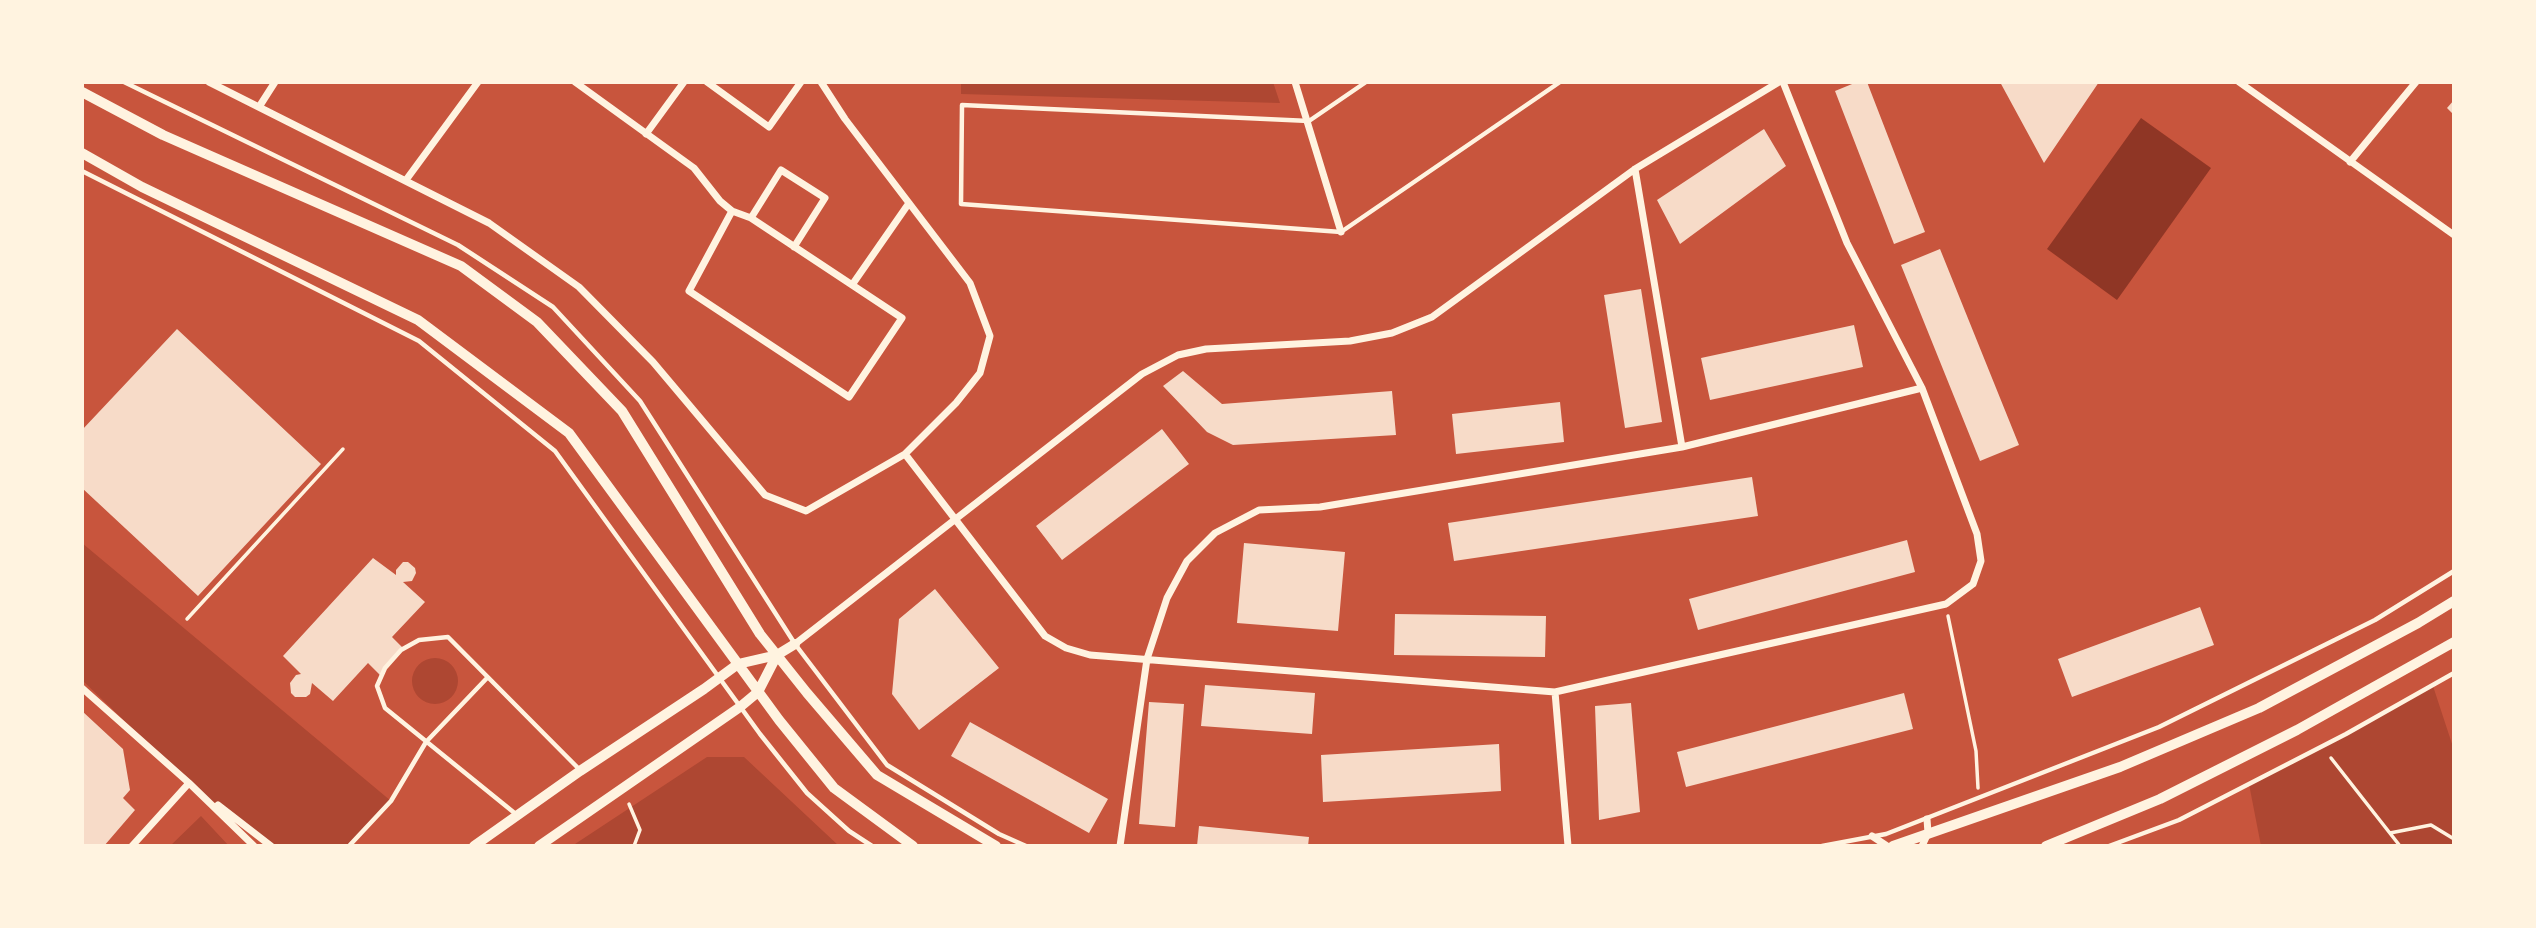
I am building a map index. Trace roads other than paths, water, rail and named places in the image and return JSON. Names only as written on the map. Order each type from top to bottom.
[{"type":"street","points":[[209,82],[489,223],[579,287],[653,362],[765,495],[806,511],[905,454],[956,403],[980,373],[990,335],[970,283],[845,119],[821,82]]},
{"type":"street","points":[[259,107],[275,82]]},
{"type":"street","points":[[406,180],[478,82]]},
{"type":"street","points":[[575,82],[694,168],[720,201],[732,211],[751,218],[902,318],[849,397],[689,291],[732,211]]},
{"type":"street","points":[[646,134],[684,82]]},
{"type":"street","points":[[707,82],[769,127],[801,82]]},
{"type":"street","points":[[1295,82],[1341,232]]},
{"type":"street","points":[[474,846],[738,664],[777,655],[795,644],[956,519],[1142,374],[1178,355],[1206,349],[1350,341],[1392,333],[1432,317],[1635,169],[1781,82],[1847,243],[1922,388],[1977,534],[1981,561],[1973,584],[1946,604],[1555,692],[1090,656],[1066,648],[1045,636],[956,519],[905,454]]},
{"type":"street","points":[[2239,82],[2454,235]]},
{"type":"street","points":[[2350,162],[2416,82]]},
{"type":"street","points":[[82,92],[163,135],[461,266],[537,322],[622,411],[760,634],[877,775],[996,846]]},
{"type":"street","points":[[82,153],[142,187],[418,320],[569,433],[758,692],[834,788],[914,846]]},
{"type":"street","points":[[1635,169],[1682,447]]},
{"type":"street","points":[[751,218],[781,170],[825,198],[794,247]]},
{"type":"street","points":[[852,285],[909,203]]},
{"type":"street","points":[[1120,846],[1147,659],[1167,598],[1188,561],[1215,533],[1259,510],[1320,506],[1682,447],[1922,388]]},
{"type":"street","points":[[1893,846],[2120,767],[2259,708],[2454,601]]},
{"type":"street","points":[[2046,846],[2160,799],[2297,730],[2454,642]]},
{"type":"street","points":[[539,846],[740,708],[758,692],[777,655]]},
{"type":"street","points":[[82,688],[190,783],[254,846]]},
{"type":"street","points":[[1555,692],[1569,846]]},
{"type":"street","points":[[132,846],[190,783]]},
{"type":"street","points":[[190,783],[271,846]]},
{"type":"street","points":[[1922,846],[1928,834],[1927,819]]},
{"type":"street","points":[[1872,836],[1887,846]]},
{"type":"lane","points":[[124,82],[458,245],[553,307],[640,401],[795,644],[887,765],[999,834],[1026,846]]},
{"type":"lane","points":[[1366,82],[1309,121],[962,105],[961,204],[1341,232],[1560,82]]},
{"type":"lane","points":[[82,172],[419,341],[555,451],[740,708],[807,793],[849,831],[872,846]]},
{"type":"lane","points":[[1822,846],[1886,834],[2159,727],[2375,621],[2454,571]]},
{"type":"lane","points":[[517,815],[385,708],[377,686],[385,668],[401,650],[419,640],[448,637],[580,771]]},
{"type":"lane","points":[[2109,846],[2179,820],[2346,734],[2454,673]]},
{"type":"lane","points":[[349,846],[391,801],[426,742],[487,678]]}]
